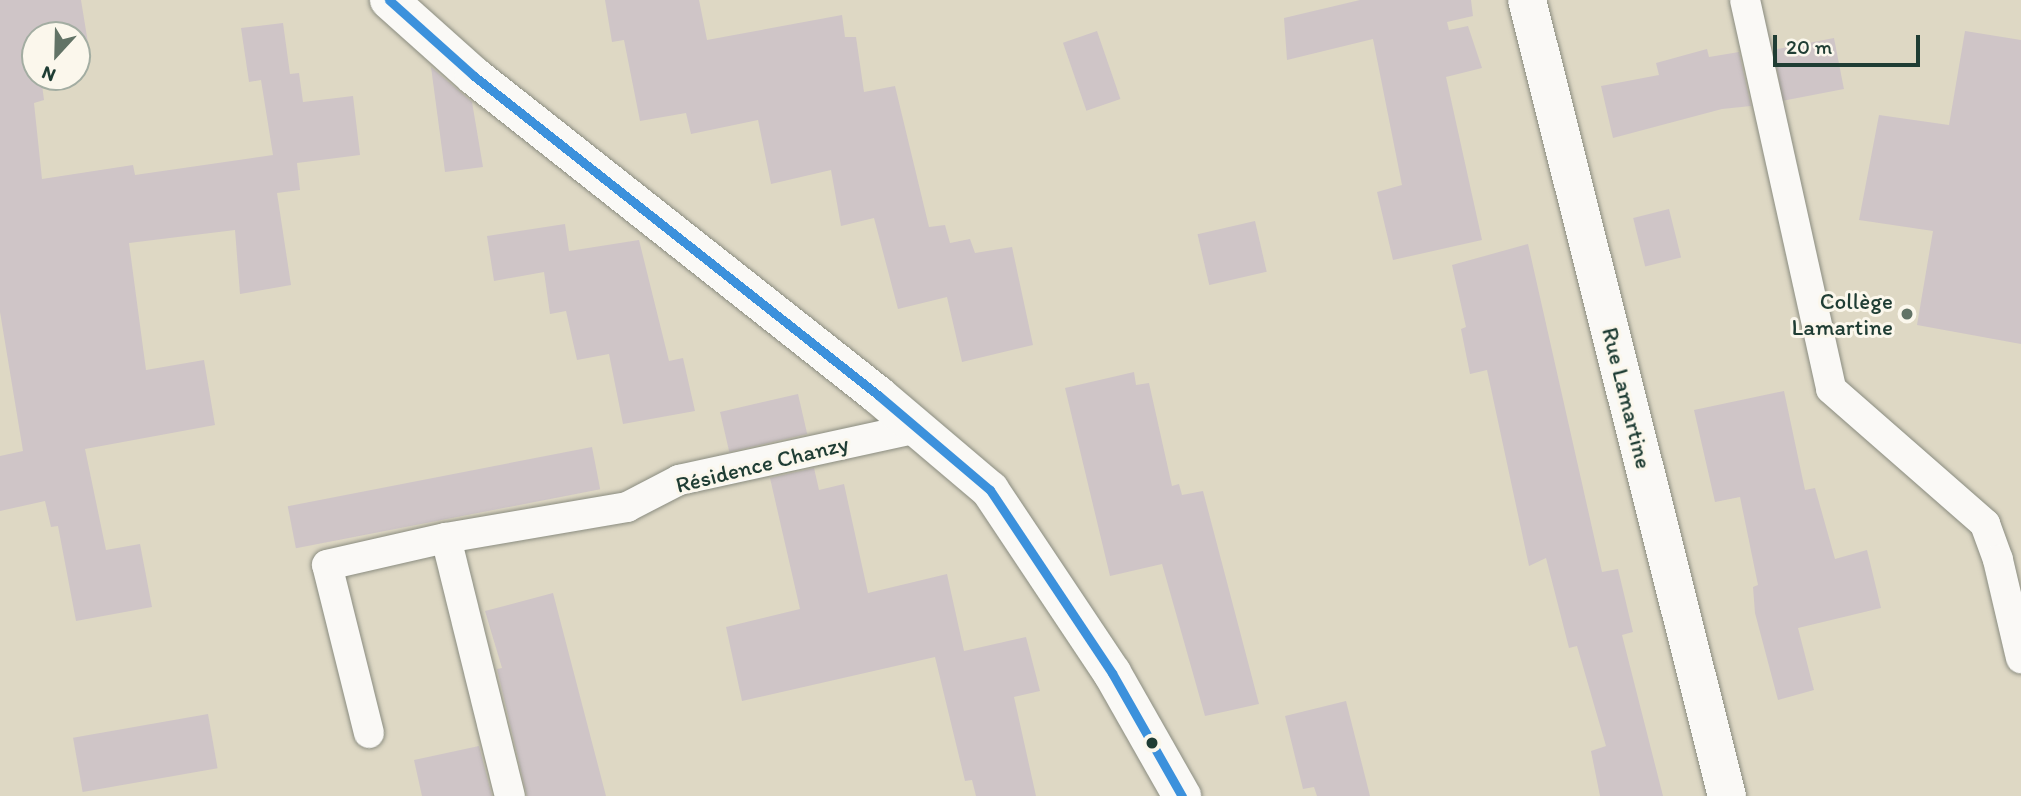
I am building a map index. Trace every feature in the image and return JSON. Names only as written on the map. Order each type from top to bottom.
[{"type":"street","points":[[389,0],[474,76],[990,490],[1112,673],[1182,796]]},
{"type":"street","name":"Rue Lamartine","points":[[1527,0],[1727,796]]},
{"type":"lane","points":[[1745,0],[1831,389],[1984,524],[1998,560],[2021,658]]},
{"type":"lane","name":"Résidence Chanzy","points":[[369,733],[327,565],[446,538],[627,507],[679,481],[916,428]]},
{"type":"lane","points":[[446,538],[510,796]]},
{"type":"building","points":[[0,0],[81,0],[84,21],[21,21],[21,91],[43,91],[44,100],[34,103],[42,179],[133,165],[135,175],[273,155],[261,80],[249,82],[241,28],[283,23],[290,74],[299,73],[303,102],[353,96],[360,155],[297,163],[300,190],[277,193],[291,285],[240,294],[235,230],[129,243],[146,370],[204,360],[215,425],[85,449],[106,550],[140,544],[152,607],[76,621],[58,526],[51,527],[45,501],[0,511],[0,456],[23,451],[0,312]]},
{"type":"building","points":[[605,0],[699,0],[707,40],[842,15],[845,37],[856,37],[864,92],[895,86],[929,227],[945,225],[950,243],[970,239],[975,253],[1012,247],[1033,345],[962,362],[947,297],[898,309],[874,218],[841,226],[831,170],[771,184],[758,120],[691,134],[686,113],[640,121],[624,40],[612,42]]},
{"type":"building","points":[[1360,0],[1471,0],[1473,16],[1447,22],[1449,30],[1468,26],[1482,68],[1446,77],[1482,240],[1393,260],[1377,192],[1402,185],[1373,39],[1287,60],[1284,18]]},
{"type":"building","points":[[1097,31],[1120,99],[1086,111],[1063,43]]},
{"type":"building","points":[[1965,31],[2021,40],[2021,344],[1917,325],[1933,231],[1859,220],[1879,115],[1949,125]]},
{"type":"building","points":[[1834,38],[1844,89],[1783,101],[1773,50]]},
{"type":"building","points":[[1707,49],[1709,57],[1739,52],[1751,106],[1722,109],[1613,138],[1601,86],[1659,75],[1656,63]]},
{"type":"building","points":[[431,67],[472,102],[483,167],[445,172]]},
{"type":"building","points":[[1669,209],[1681,258],[1645,266],[1633,218]]},
{"type":"building","points":[[1255,221],[1267,272],[1209,285],[1198,234]]},
{"type":"building","points":[[565,224],[569,251],[639,240],[669,361],[683,358],[695,411],[623,424],[609,354],[577,360],[566,311],[550,314],[544,272],[494,281],[487,236]]},
{"type":"building","points":[[1528,244],[1602,572],[1618,569],[1633,632],[1622,635],[1663,796],[1600,796],[1591,751],[1606,746],[1577,646],[1569,648],[1546,558],[1529,566],[1487,370],[1470,374],[1461,329],[1466,327],[1452,265]]},
{"type":"building","points":[[1134,372],[1136,385],[1149,383],[1172,486],[1179,484],[1182,495],[1203,491],[1259,704],[1205,716],[1162,564],[1110,576],[1065,388]]},
{"type":"building","points":[[1784,391],[1805,490],[1815,488],[1835,559],[1867,550],[1881,608],[1798,628],[1814,690],[1778,700],[1755,613],[1753,587],[1758,585],[1740,497],[1715,502],[1694,410]]},
{"type":"building","points":[[798,394],[807,434],[729,452],[720,412]]},
{"type":"building","points":[[592,447],[600,489],[296,548],[288,506]]},
{"type":"building","points":[[814,468],[819,490],[844,484],[868,593],[947,574],[964,651],[1026,637],[1040,691],[1014,697],[1036,796],[976,796],[972,780],[965,781],[935,657],[742,701],[726,627],[800,609],[770,478]]},
{"type":"building","points":[[553,593],[606,796],[527,796],[497,669],[502,668],[485,611]]},
{"type":"building","points":[[1346,701],[1370,796],[1317,796],[1314,787],[1303,789],[1285,716]]},
{"type":"building","points":[[208,714],[218,768],[83,792],[73,738]]},
{"type":"building","points":[[479,746],[492,796],[422,796],[414,760]]},
{"type":"transit line","points":[[389,0],[474,76],[878,395],[990,490],[1112,673],[1182,796]]},
{"type":"place","name":"Collège Lamartine","points":[[1907,314]]}]
